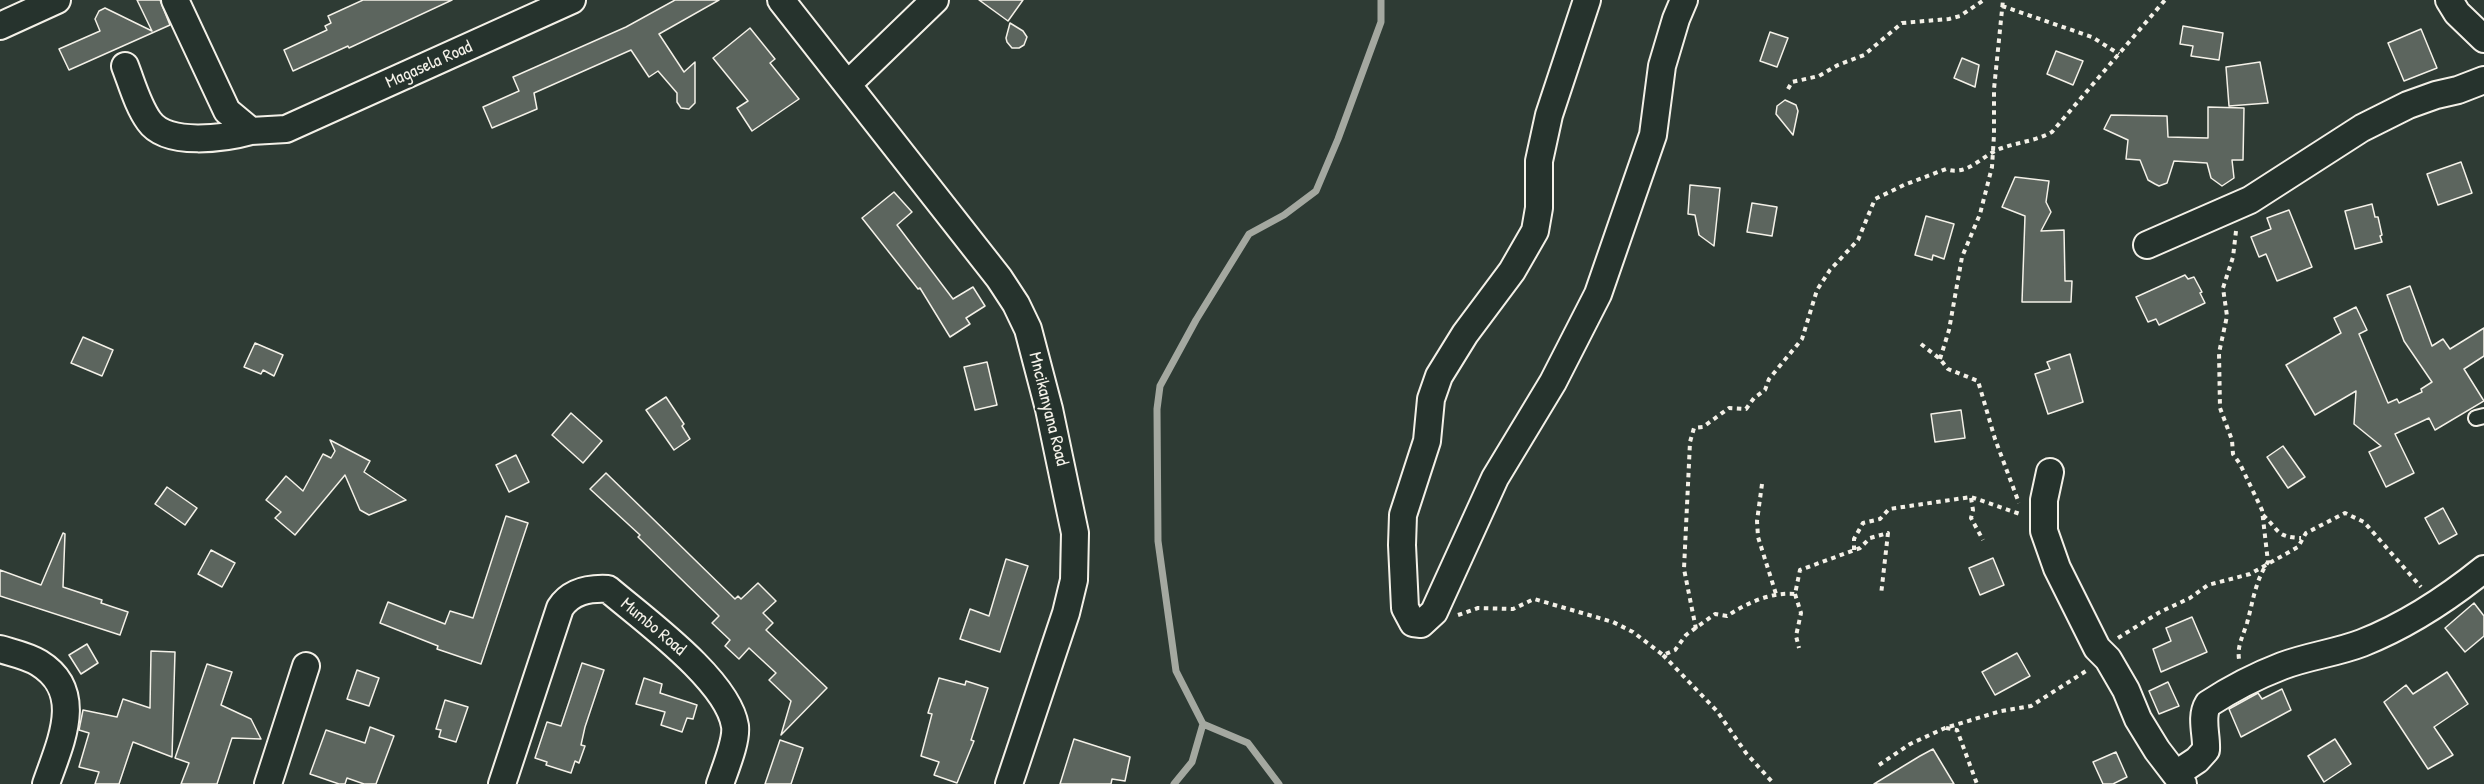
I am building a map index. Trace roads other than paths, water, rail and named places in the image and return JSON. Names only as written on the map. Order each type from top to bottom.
[{"type":"street","points":[[0,25],[57,0]]},
{"type":"street","points":[[175,0],[227,111],[251,131]]},
{"type":"street","name":"Magasela Road","points":[[251,131],[286,129],[572,0]]},
{"type":"street","name":"Mncikanyana Road","points":[[782,0],[999,278],[1016,304],[1028,329],[1050,410],[1075,533],[1074,580],[1066,613],[1008,784]]},
{"type":"street","points":[[848,84],[935,0]]},
{"type":"street","points":[[1587,0],[1572,52],[1549,115],[1539,161],[1539,208],[1535,231],[1512,271],[1465,334],[1438,376],[1431,399],[1427,441],[1403,515],[1402,545],[1406,608],[1413,623],[1421,624],[1434,612],[1495,478],[1553,382],[1598,294],[1653,135],[1662,66],[1684,0]]},
{"type":"street","points":[[2449,0],[2457,13],[2484,39]]},
{"type":"street","points":[[125,66],[150,123],[163,131],[196,139],[213,139],[251,131]]},
{"type":"street","points":[[2147,245],[2250,200],[2362,128],[2408,105],[2484,80]]},
{"type":"street","points":[[2050,472],[2044,500],[2044,531],[2057,568],[2102,654],[2126,690],[2138,719],[2157,750],[2179,779],[2206,750],[2204,723],[2205,708],[2208,704],[2254,678],[2282,666],[2360,643],[2386,632],[2454,593],[2484,569]]},
{"type":"street","name":"Mumbo Road","points":[[502,784],[560,608],[566,599],[588,588],[608,589],[702,669],[713,685],[729,709],[735,727],[720,784]]},
{"type":"street","points":[[0,649],[37,662],[53,673],[63,688],[67,708],[61,740],[46,784]]},
{"type":"street","points":[[268,784],[306,666]]},
{"type":"waterway","points":[[1174,784],[1192,762],[1203,724],[1176,671],[1158,541],[1157,409],[1160,386],[1196,320],[1249,234],[1284,215],[1316,191],[1338,139],[1381,22],[1381,0]]},
{"type":"waterway","points":[[1203,724],[1248,743],[1279,784]]}]
